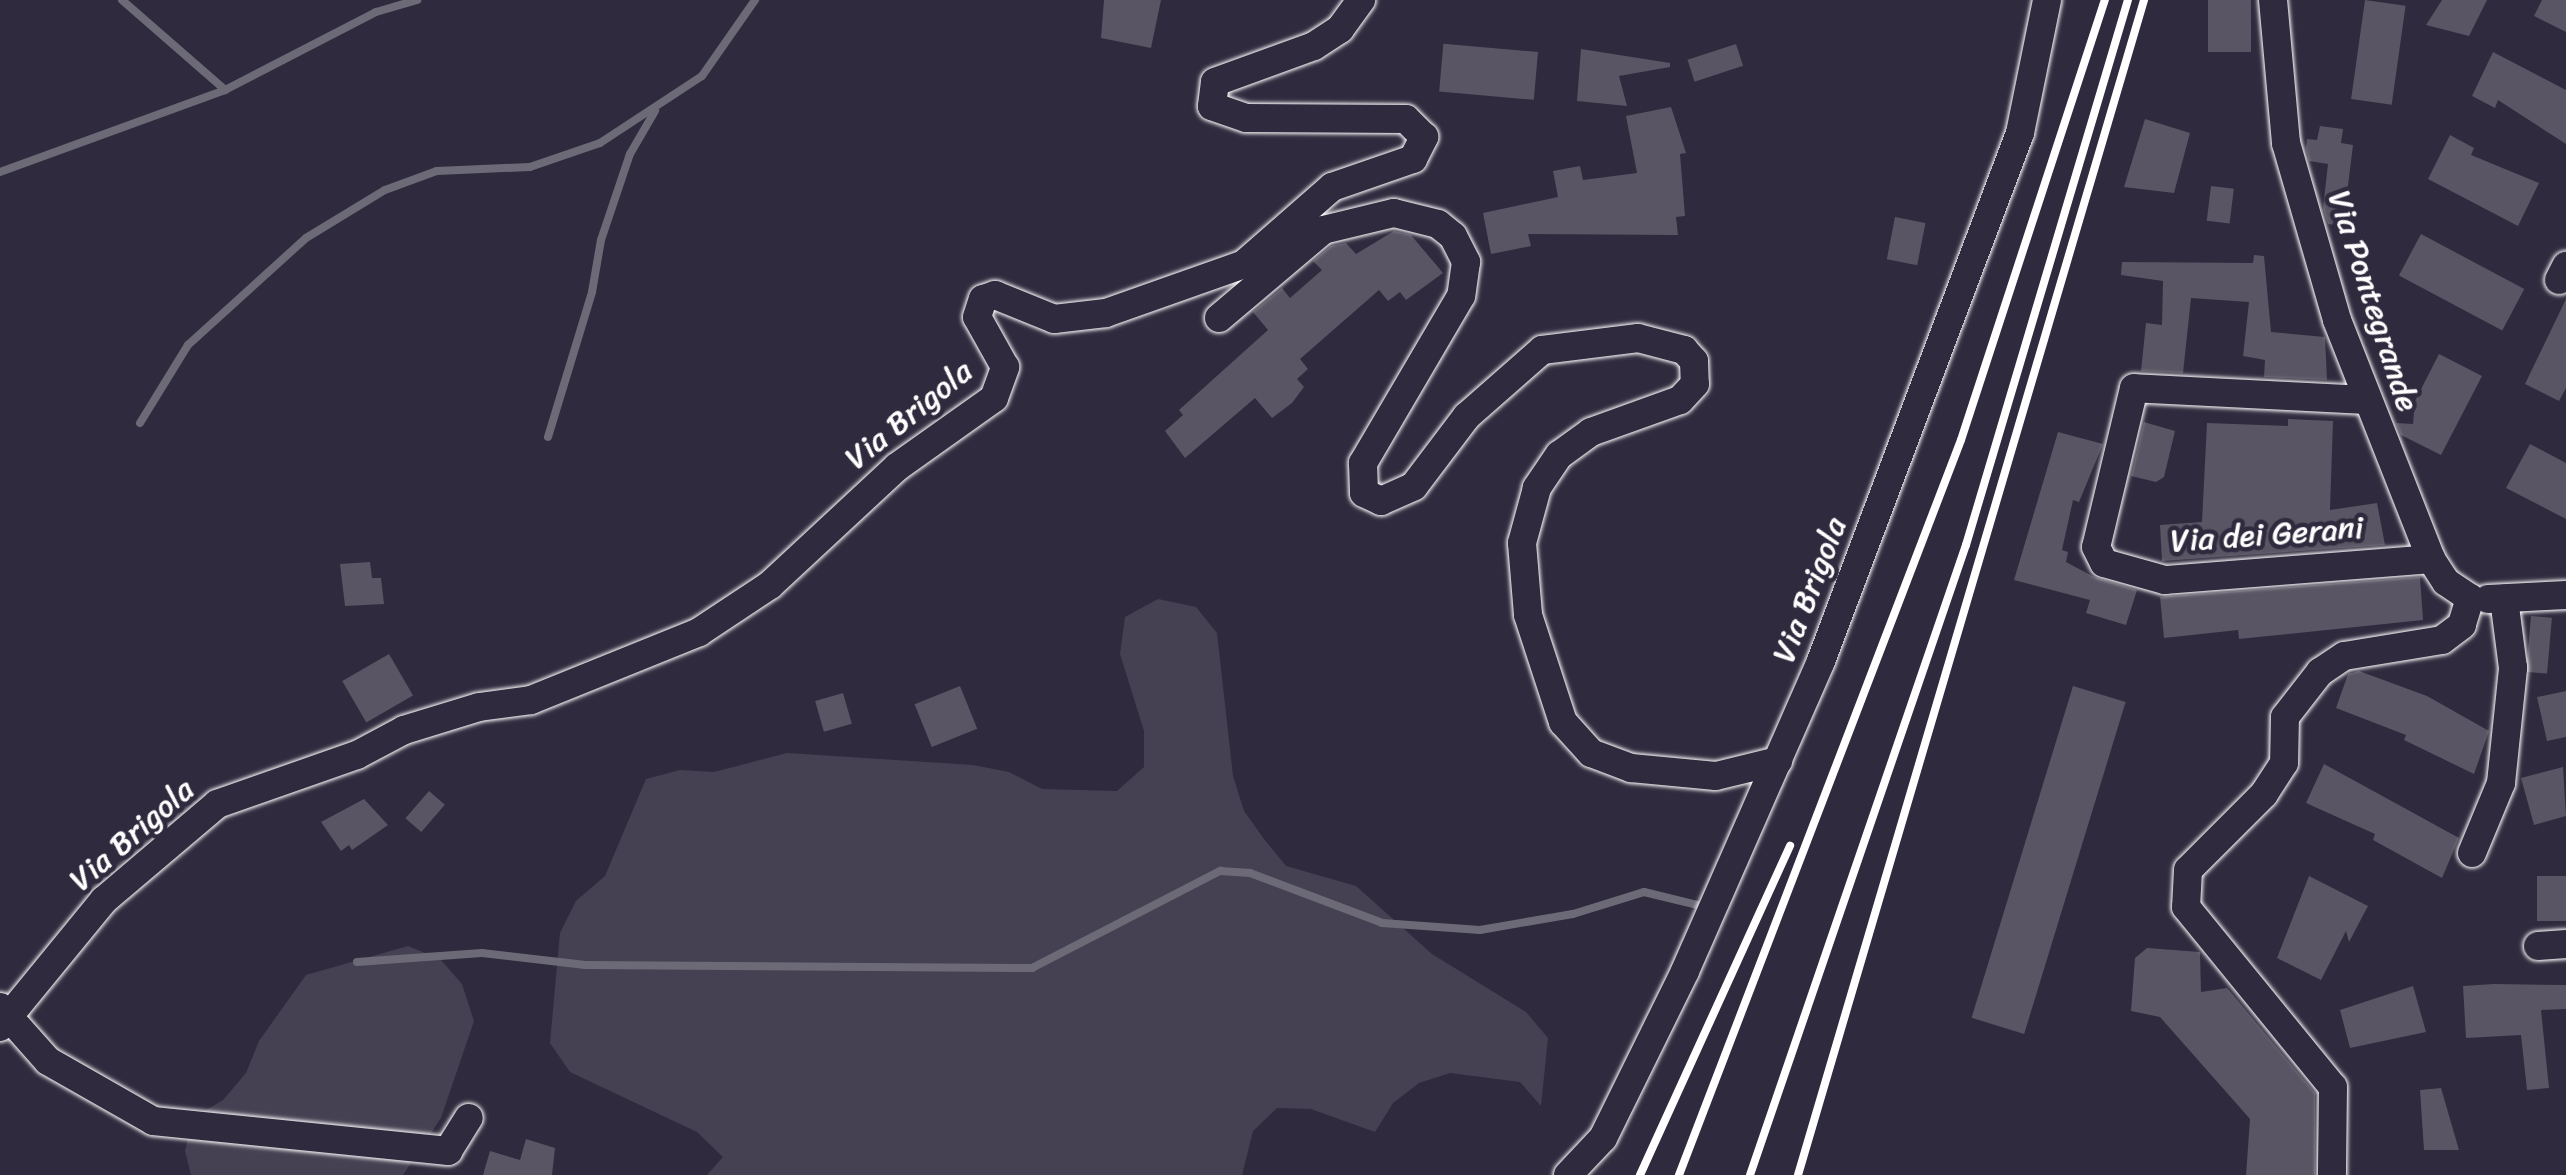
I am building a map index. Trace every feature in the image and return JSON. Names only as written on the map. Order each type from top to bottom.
[{"type":"street","name":"Via Brigola","points":[[469,1118],[448,1151],[153,1120],[48,1061],[3,1016],[104,900],[217,804],[357,755],[404,730],[479,707],[531,700],[699,632],[770,585],[897,466],[994,398],[1005,366],[977,317],[982,299],[995,296],[1054,318],[1106,314],[1244,264],[1332,188],[1414,159],[1424,136],[1406,118],[1246,118],[1212,106],[1216,82],[1314,46],[1340,29],[1361,0]]},
{"type":"street","name":"Via Brigola","points":[[1568,1175],[1603,1138],[1778,761],[2020,132],[2047,0]]},
{"type":"street","name":"Via Pontegrande","points":[[2273,0],[2286,143],[2367,400],[2431,559],[2446,582],[2470,598]]},
{"type":"street","points":[[1220,318],[1323,230],[1394,213],[1438,224],[1453,236],[1466,262],[1461,296],[1363,463],[1364,494],[1381,501],[1414,486],[1467,416],[1542,350],[1638,338],[1684,350],[1694,361],[1695,384],[1680,400],[1591,432],[1559,455],[1536,488],[1522,544],[1528,615],[1563,722],[1590,754],[1631,768],[1716,776],[1778,761]]},
{"type":"street","name":"Via dei Gerani","points":[[2367,400],[2134,388],[2096,546],[2104,562],[2165,580],[2431,559]]},
{"type":"street","points":[[2332,1175],[2333,1087],[2186,907],[2188,870],[2264,794],[2284,763],[2285,717],[2320,672],[2344,656],[2442,640],[2462,625],[2470,598],[2566,595]]},
{"type":"street","points":[[2472,853],[2501,782],[2513,668],[2504,599]]},
{"type":"street","points":[[2538,946],[2566,944]]},
{"type":"shaded area","points":[[1158,599],[1196,607],[1217,633],[1233,776],[1244,811],[1264,839],[1286,866],[1356,886],[1432,954],[1526,1012],[1548,1038],[1541,1106],[1520,1082],[1450,1073],[1419,1083],[1393,1103],[1375,1132],[1311,1109],[1277,1108],[1253,1131],[1242,1175],[707,1175],[723,1157],[697,1132],[570,1072],[550,1043],[560,933],[576,901],[605,876],[646,779],[680,770],[714,772],[787,753],[973,765],[1009,772],[1042,789],[1117,791],[1144,767],[1144,731],[1120,654],[1125,617]]},
{"type":"shaded area","points":[[408,946],[440,959],[462,984],[474,1021],[441,1118],[403,1175],[191,1175],[185,1151],[193,1118],[223,1100],[246,1073],[259,1041],[306,975]]},
{"type":"building","points":[[1104,0],[1161,0],[1151,48],[1101,38]]},
{"type":"building","points":[[2208,0],[2251,0],[2251,52],[2208,52]]},
{"type":"building","points":[[2365,0],[2406,6],[2392,105],[2351,99]]},
{"type":"building","points":[[2442,0],[2487,0],[2469,36],[2426,25]]},
{"type":"building","points":[[2542,0],[2566,0],[2566,32],[2534,16]]},
{"type":"building","points":[[1443,44],[1538,52],[1534,100],[1439,92]]},
{"type":"building","points":[[1736,44],[1743,66],[1695,82],[1687,60]]},
{"type":"building","points":[[1581,49],[1670,63],[1670,67],[1619,76],[1627,106],[1577,101]]},
{"type":"building","points":[[2493,52],[2566,90],[2566,144],[2498,100],[2495,108],[2472,96]]},
{"type":"building","points":[[1671,107],[1686,153],[1680,154],[1685,216],[1676,217],[1678,235],[1528,234],[1531,246],[1491,254],[1483,213],[1558,197],[1553,171],[1580,166],[1583,180],[1637,173],[1626,116]]},
{"type":"building","points":[[2145,119],[2190,133],[2174,193],[2124,187]]},
{"type":"building","points":[[2320,126],[2343,129],[2341,143],[2353,145],[2343,226],[2328,224],[2323,208],[2328,164],[2309,161],[2306,148],[2307,139],[2317,140]]},
{"type":"building","points":[[2450,135],[2474,148],[2471,155],[2539,183],[2518,226],[2428,179]]},
{"type":"building","points":[[2211,186],[2234,189],[2230,224],[2207,221]]},
{"type":"building","points":[[1895,217],[1925,223],[1917,265],[1887,259]]},
{"type":"building","points":[[1394,231],[1411,235],[1443,273],[1406,300],[1400,292],[1388,301],[1379,290],[1300,359],[1308,369],[1297,379],[1304,387],[1292,403],[1272,418],[1255,398],[1185,458],[1165,431],[1183,415],[1179,410],[1268,330],[1253,312],[1282,288],[1290,298],[1322,270],[1313,261],[1331,246],[1346,243],[1356,254]]},
{"type":"building","points":[[2421,234],[2524,289],[2502,330],[2399,275]]},
{"type":"building","points":[[2254,255],[2264,256],[2271,332],[2325,337],[2327,380],[2264,377],[2265,360],[2243,356],[2249,302],[2191,298],[2183,373],[2141,371],[2146,323],[2162,325],[2163,281],[2121,275],[2122,262],[2253,263]]},
{"type":"building","points":[[2566,299],[2566,388],[2559,401],[2525,384]]},
{"type":"building","points":[[2439,354],[2482,376],[2441,455],[2401,435],[2396,423],[2413,424],[2415,401]]},
{"type":"building","points":[[2288,419],[2333,421],[2330,510],[2377,503],[2385,545],[2162,561],[2160,525],[2202,522],[2207,423],[2288,426]]},
{"type":"building","points":[[2144,422],[2175,431],[2164,477],[2156,482],[2131,476]]},
{"type":"building","points":[[2058,432],[2103,444],[2079,502],[2073,500],[2062,550],[2068,552],[2066,562],[2094,577],[2137,590],[2126,625],[2086,613],[2090,600],[2014,580]]},
{"type":"building","points":[[2530,444],[2566,463],[2566,519],[2506,488]]},
{"type":"building","points":[[370,562],[372,578],[381,578],[384,604],[345,606],[340,564]]},
{"type":"building","points":[[2420,577],[2423,620],[2239,639],[2238,630],[2164,638],[2160,597]]},
{"type":"building","points":[[2531,616],[2552,618],[2547,674],[2526,672]]},
{"type":"building","points":[[389,654],[413,696],[366,723],[342,681]]},
{"type":"building","points":[[2359,671],[2427,696],[2489,731],[2474,774],[2404,740],[2406,735],[2336,708],[2348,674]]},
{"type":"building","points":[[960,686],[977,729],[932,747],[915,704]]},
{"type":"building","points":[[2073,686],[2126,702],[2024,1034],[1972,1018]]},
{"type":"building","points":[[2566,691],[2566,737],[2547,741],[2537,697]]},
{"type":"building","points":[[843,693],[852,724],[824,732],[815,701]]},
{"type":"building","points":[[2324,764],[2459,838],[2442,878],[2373,840],[2375,834],[2306,803]]},
{"type":"building","points":[[2563,767],[2566,816],[2534,825],[2521,778]]},
{"type":"building","points":[[429,791],[445,805],[421,832],[405,818]]},
{"type":"building","points":[[364,799],[388,825],[352,850],[349,845],[341,851],[321,822]]},
{"type":"building","points":[[2309,876],[2368,906],[2349,942],[2346,931],[2321,980],[2277,958]]},
{"type":"building","points":[[2537,876],[2566,876],[2566,921],[2537,921]]},
{"type":"building","points":[[2147,948],[2200,952],[2201,992],[2227,988],[2315,1093],[2315,1175],[2246,1175],[2250,1119],[2160,1017],[2131,1011],[2135,958]]},
{"type":"building","points":[[2566,985],[2566,1009],[2541,1010],[2549,1088],[2527,1090],[2521,1035],[2466,1038],[2463,986]]},
{"type":"building","points":[[2413,986],[2426,1032],[2350,1048],[2340,1010]]},
{"type":"building","points":[[2441,1088],[2459,1150],[2424,1150],[2420,1090]]},
{"type":"building","points":[[526,1139],[555,1148],[552,1175],[483,1175],[490,1151],[520,1160]]},
{"type":"waterway","points":[[122,0],[225,90]]},
{"type":"waterway","points":[[0,172],[225,90],[376,12],[417,0]]},
{"type":"waterway","points":[[140,423],[188,345],[306,238],[385,190],[437,171],[530,167],[600,143],[702,76],[755,0]]},
{"type":"waterway","points":[[548,437],[592,292],[601,240],[630,154],[655,111]]},
{"type":"waterway","points":[[357,962],[482,953],[585,965],[1032,968],[1220,871],[1250,873],[1382,923],[1480,930],[1573,914],[1644,892],[1706,907]]},
{"type":"railway","points":[[1679,1175],[1961,440],[2105,0]]},
{"type":"railway","points":[[1750,1175],[1966,545],[2128,0]]},
{"type":"railway","points":[[1798,1175],[2144,0]]},
{"type":"railway","points":[[1640,1175],[1790,846]]}]
